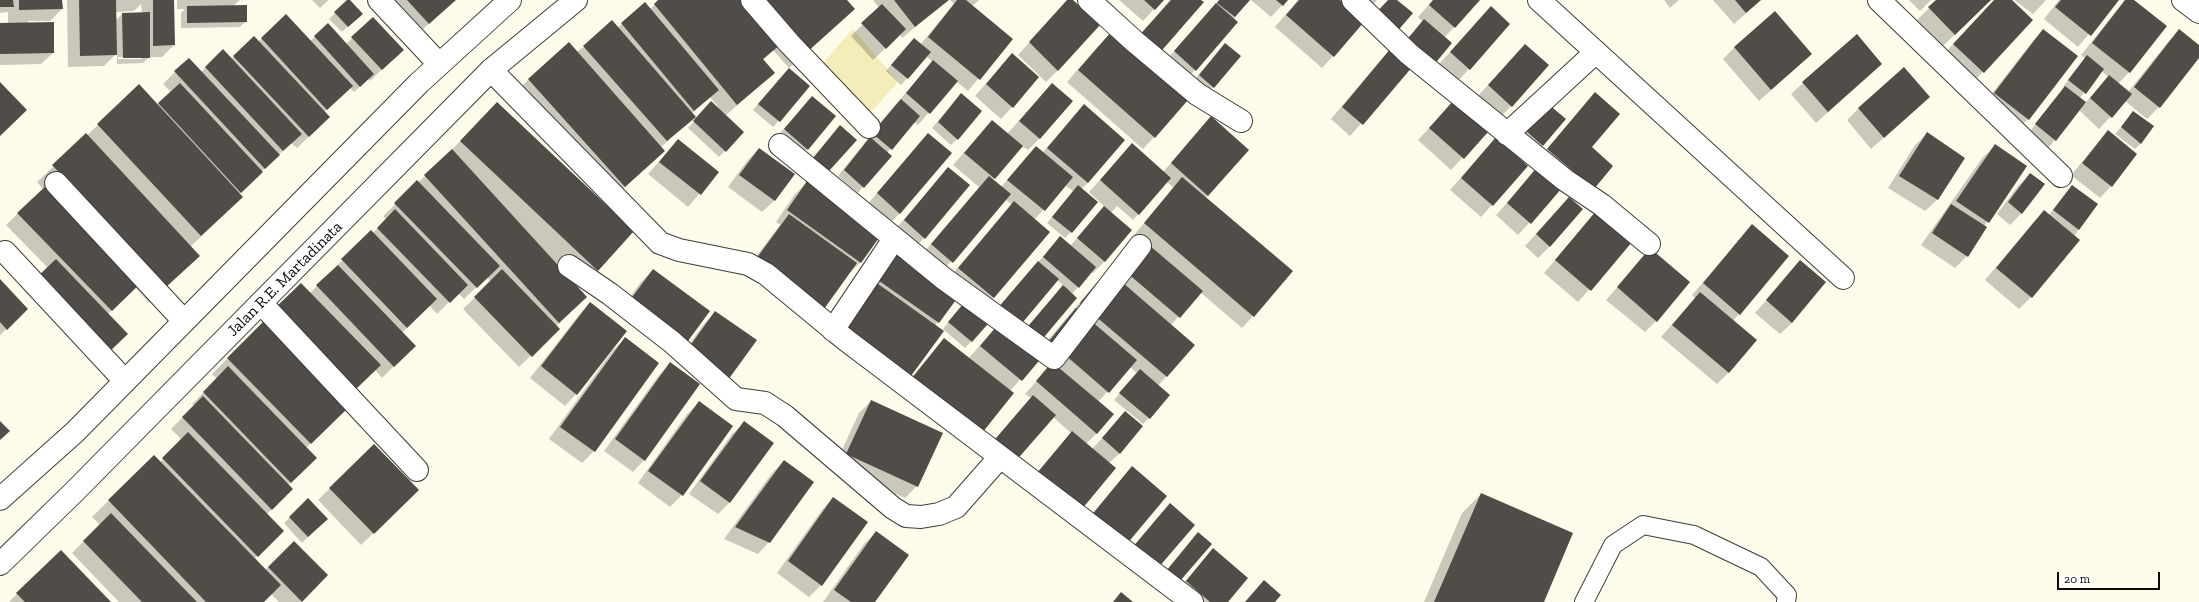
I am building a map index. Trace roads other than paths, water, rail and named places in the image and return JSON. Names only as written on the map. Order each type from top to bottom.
[{"type":"street","points":[[379,0],[439,64]]},
{"type":"street","points":[[0,499],[75,432],[439,64],[510,0]]},
{"type":"street","name":"Jalan R.E. Martadinata","points":[[0,564],[491,70],[576,0]]},
{"type":"street","points":[[752,0],[789,43],[869,127]]},
{"type":"street","points":[[1089,0],[1134,41],[1198,94],[1241,122]]},
{"type":"street","points":[[1353,0],[1408,54],[1565,180],[1602,206],[1649,244]]},
{"type":"street","points":[[1539,0],[1843,278]]},
{"type":"street","points":[[1878,0],[2061,176]]},
{"type":"street","points":[[2183,0],[2199,12]]},
{"type":"street","points":[[1507,134],[1596,52]]},
{"type":"street","points":[[491,70],[660,242],[679,250],[748,264],[766,274],[833,330],[1192,602]]},
{"type":"street","points":[[780,145],[943,278],[1054,358],[1140,246]]},
{"type":"street","points":[[56,183],[184,321]]},
{"type":"street","points":[[833,330],[894,239]]},
{"type":"street","points":[[5,252],[125,381]]},
{"type":"street","points":[[569,266],[610,294],[672,342],[736,399],[765,403],[785,416],[893,508],[906,516],[922,517],[939,514],[956,507],[1000,457]]},
{"type":"street","points":[[261,303],[417,470]]},
{"type":"lane","points":[[1584,602],[1613,545],[1643,525],[1694,535],[1761,567],[1787,595],[1786,602]]}]
